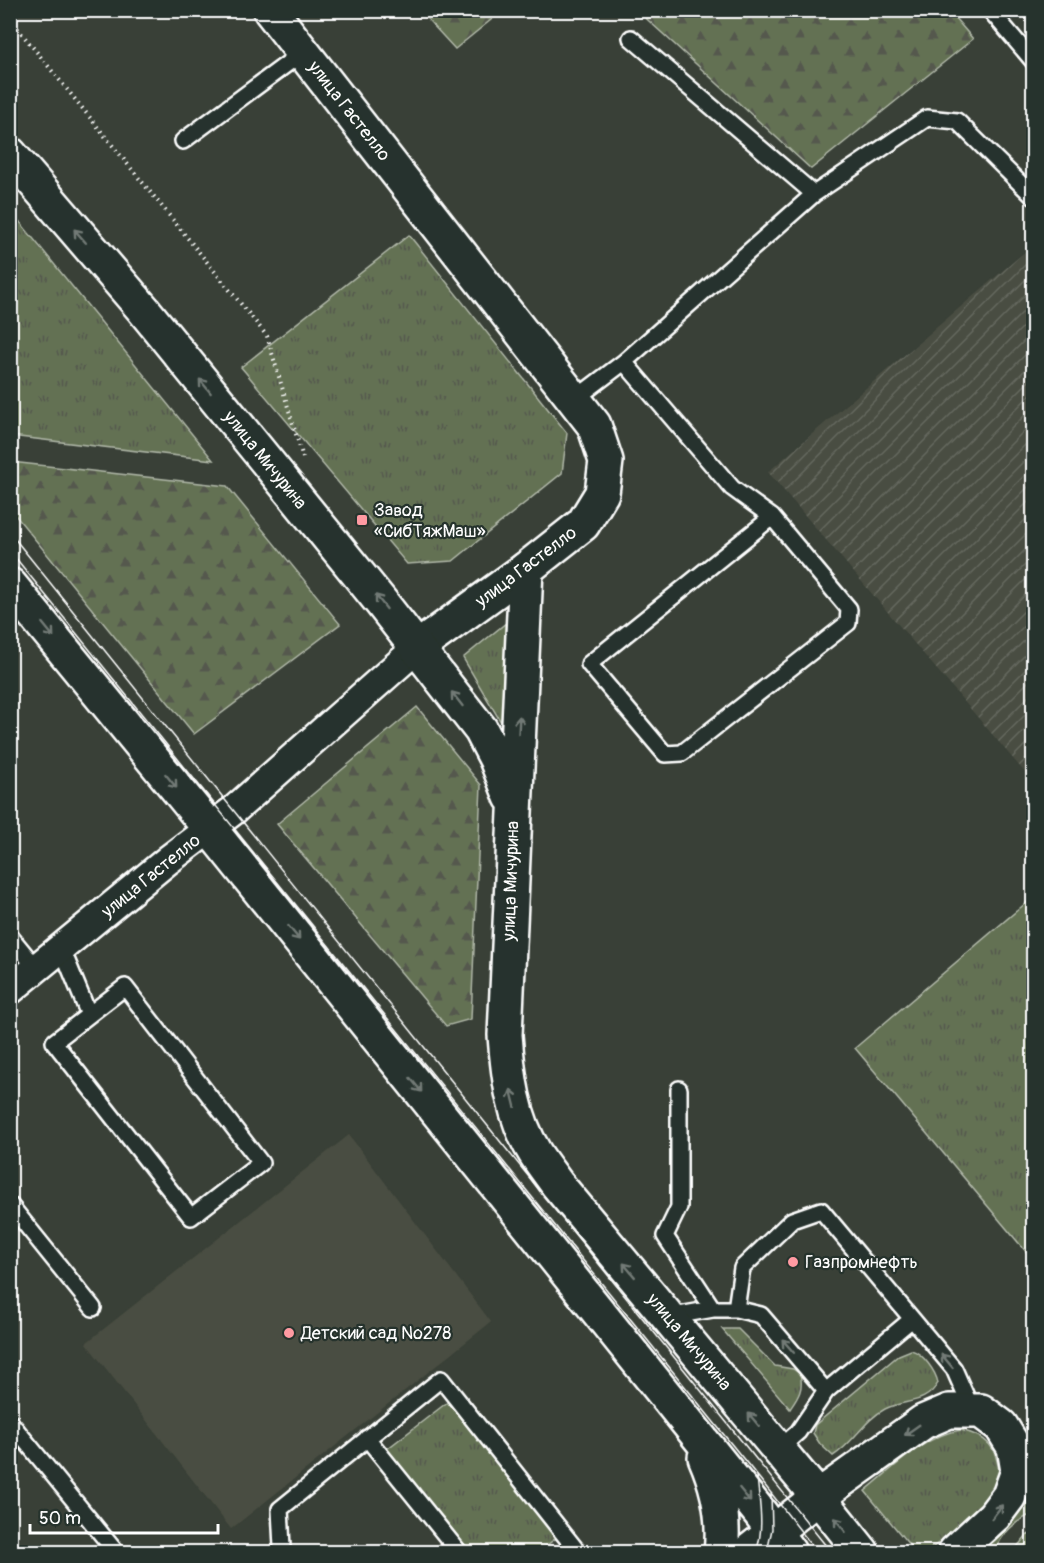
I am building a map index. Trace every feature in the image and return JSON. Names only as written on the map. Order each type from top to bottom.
[{"type":"main road","name":"улица Гастелло","points":[[270,10],[575,399],[594,425],[606,461],[602,493],[584,524],[417,648]]},
{"type":"main road","name":"улица Мичурина","points":[[10,154],[143,309],[481,730],[496,759],[514,804],[505,1035],[508,1078],[517,1112],[534,1152],[557,1184],[862,1552]]},
{"type":"main road","points":[[514,804],[526,568]]},
{"type":"main road","points":[[10,585],[210,829],[782,1542]]},
{"type":"main road","points":[[748,1552],[782,1542],[818,1497],[923,1422],[949,1411],[981,1411],[1001,1426],[1026,1471],[994,1516],[955,1552]]},
{"type":"main road","points":[[695,1433],[714,1479],[720,1510],[721,1552]]},
{"type":"street","name":"улица Гастелло","points":[[10,990],[168,860],[210,829],[417,648]]},
{"type":"lane","points":[[990,10],[1034,62]]},
{"type":"lane","points":[[631,38],[814,194]]},
{"type":"lane","points":[[183,141],[303,52]]},
{"type":"lane","points":[[575,399],[624,363],[814,194],[927,118],[957,121],[1034,197]]},
{"type":"lane","points":[[624,363],[732,488],[772,517],[849,609],[848,623],[682,753],[665,754],[589,664],[772,517]]},
{"type":"lane","points":[[10,936],[37,969]]},
{"type":"lane","points":[[62,948],[89,1015]]},
{"type":"lane","points":[[125,987],[261,1162],[191,1217],[54,1042],[89,1015],[125,987]]},
{"type":"lane","points":[[679,1089],[680,1207],[665,1236],[713,1309]]},
{"type":"lane","points":[[10,1205],[93,1308]]},
{"type":"lane","points":[[736,1309],[742,1268],[792,1220],[821,1210],[954,1368],[972,1410]]},
{"type":"lane","points":[[668,1317],[713,1309],[736,1309],[761,1315],[826,1391]]},
{"type":"lane","points":[[778,1449],[798,1432],[826,1391],[912,1320]]},
{"type":"lane","points":[[282,1547],[280,1509],[441,1379],[578,1552]]},
{"type":"lane","points":[[10,1422],[116,1552]]},
{"type":"lane","points":[[368,1438],[459,1552]]},
{"type":"path","points":[[10,19],[267,336],[303,458]]},
{"type":"shaded area","points":[[1033,245],[1033,782],[768,472]]},
{"type":"shaded area","name":"Детский сад №278","points":[[349,1135],[491,1322],[231,1529],[86,1343]]},
{"type":"green space","points":[[420,11],[502,11],[455,49]]},
{"type":"green space","points":[[638,11],[949,11],[973,39],[811,169]]},
{"type":"green space","points":[[11,211],[213,460],[11,436]]},
{"type":"green space","points":[[409,235],[567,433],[562,473],[453,561],[407,564],[241,367]]},
{"type":"green space","points":[[11,462],[227,486],[340,624],[194,734],[11,510]]},
{"type":"green space","points":[[506,623],[502,724],[463,658]]},
{"type":"green space","points":[[417,707],[481,785],[471,1019],[446,1026],[277,824]]},
{"type":"green space","points":[[1033,897],[1033,1260],[855,1048]]},
{"type":"green space","points":[[722,1329],[738,1329],[775,1366],[793,1369],[800,1374],[801,1389],[790,1409]]},
{"type":"green space","points":[[911,1350],[924,1359],[935,1374],[938,1383],[933,1390],[921,1398],[885,1409],[833,1456],[820,1444],[813,1433],[815,1425],[899,1355]]},
{"type":"green space","points":[[449,1401],[556,1538],[538,1552],[468,1552],[387,1449]]},
{"type":"green space","points":[[961,1430],[974,1434],[992,1448],[999,1469],[997,1484],[985,1502],[955,1530],[927,1552],[915,1552],[865,1491],[922,1445],[947,1433]]},
{"type":"green space","points":[[1033,1482],[1033,1514],[1010,1529],[1001,1539],[995,1552],[970,1552],[1016,1513]]},
{"type":"green space","points":[[1033,1532],[1033,1552],[1013,1552],[1026,1536]]},
{"type":"tram line","points":[[10,533],[831,1552]]},
{"type":"tram line","points":[[10,551],[817,1552]]},
{"type":"tram line","points":[[756,1552],[761,1524],[757,1476]]},
{"type":"tram line","points":[[767,1552],[772,1529],[771,1494]]},
{"type":"place","name":"Завод «СибТяжМаш»","points":[[362,520]]},
{"type":"place","name":"Газпромнефть","points":[[793,1262]]},
{"type":"place","name":"Детский сад №278","points":[[289,1333]]}]
